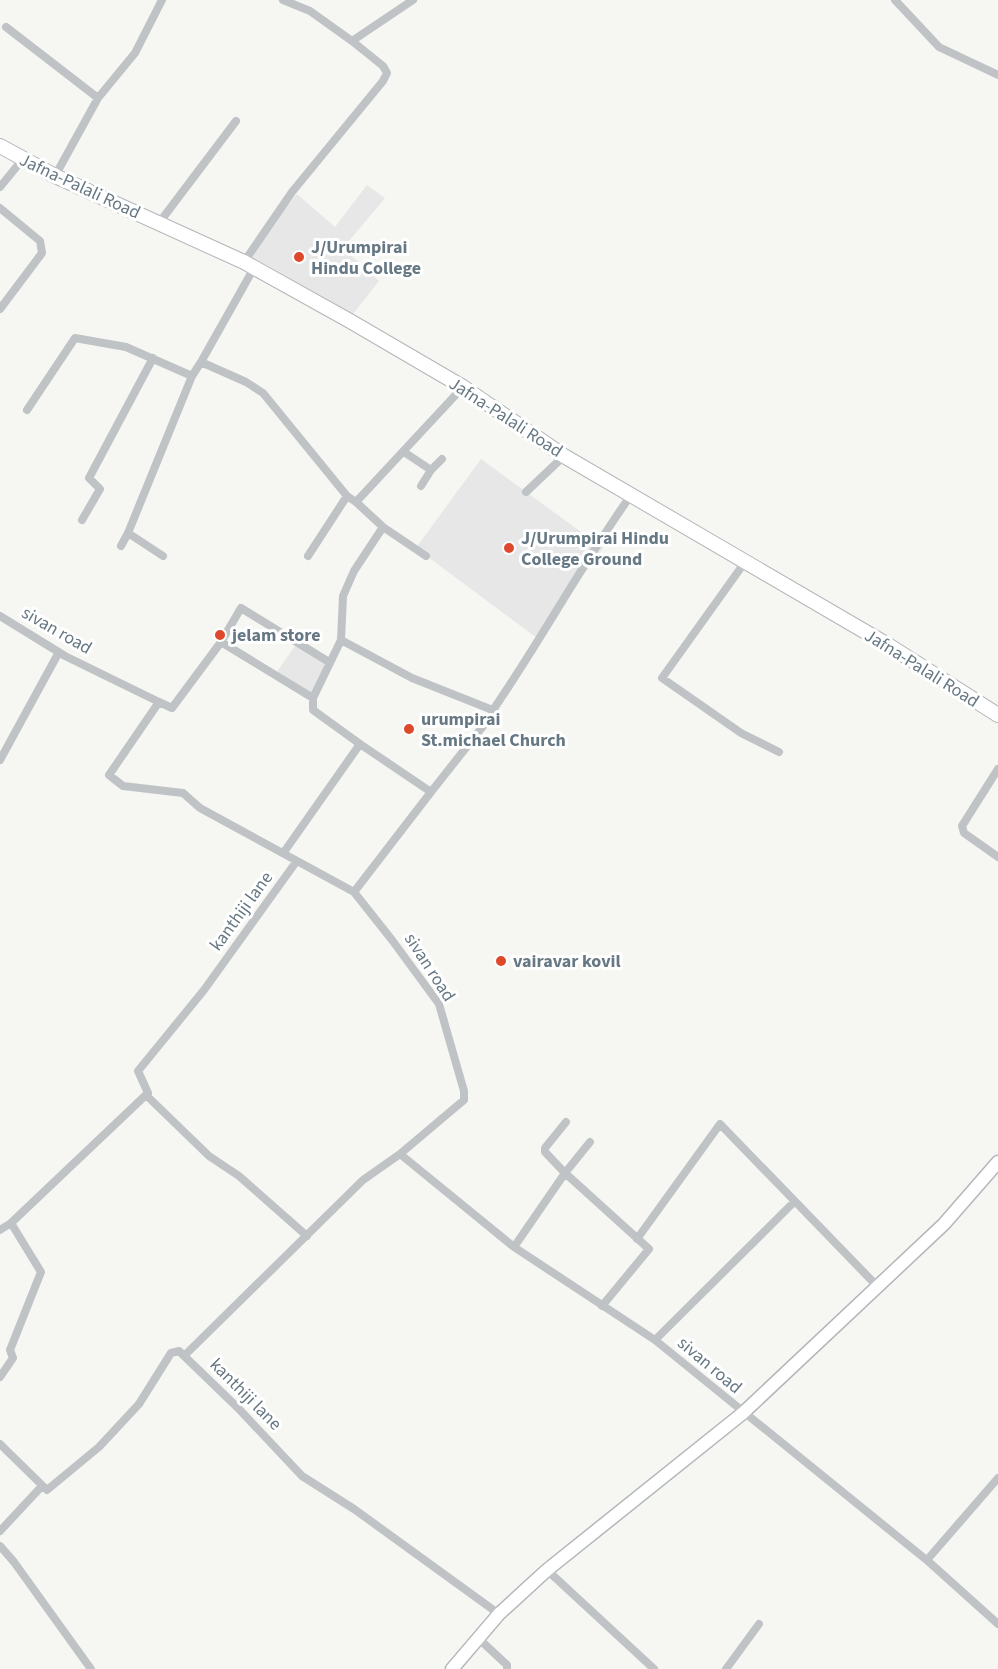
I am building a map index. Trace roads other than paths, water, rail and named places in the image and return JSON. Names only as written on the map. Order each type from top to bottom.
[{"type":"main road","name":"Jafna-Palali Road","points":[[0,146],[55,176],[249,265],[463,387],[564,456],[888,645],[998,716]]},
{"type":"street","points":[[55,176],[98,98],[135,53],[162,0]]},
{"type":"street","points":[[121,546],[192,376],[249,265],[292,192],[383,81],[387,73],[383,66],[352,41],[310,11],[283,0]]},
{"type":"street","points":[[352,41],[413,0]]},
{"type":"street","points":[[895,0],[939,47],[998,75]]},
{"type":"street","points":[[6,27],[98,98]]},
{"type":"street","points":[[159,223],[236,121]]},
{"type":"street","points":[[0,188],[22,160]]},
{"type":"street","points":[[0,208],[40,241],[43,247],[42,253],[0,309]]},
{"type":"street","points":[[27,410],[75,338],[126,347],[192,376]]},
{"type":"street","points":[[82,520],[100,489],[89,478],[153,358]]},
{"type":"street","points":[[201,362],[246,382],[263,393],[347,496],[356,501],[383,527],[426,556]]},
{"type":"street","points":[[356,501],[463,387]]},
{"type":"street","points":[[404,452],[431,470]]},
{"type":"street","points":[[526,492],[564,456]]},
{"type":"street","points":[[421,486],[431,470],[442,459]]},
{"type":"street","points":[[354,892],[495,711],[493,710],[536,647],[605,532],[631,495]]},
{"type":"street","points":[[308,556],[347,496]]},
{"type":"street","points":[[383,527],[354,571],[343,596],[341,640],[324,680],[313,698],[313,710],[431,792]]},
{"type":"street","points":[[128,533],[163,556]]},
{"type":"street","points":[[745,562],[662,678],[741,733],[779,752]]},
{"type":"street","points":[[159,702],[172,708],[221,642],[241,608],[330,662]]},
{"type":"street","name":"sivan road","points":[[0,616],[59,652],[159,702],[109,775],[123,786],[183,793],[219,819],[284,852],[296,862],[354,892],[392,940],[438,1004],[464,1090],[464,1100],[400,1154],[514,1247],[655,1340],[927,1560],[998,1624]]},
{"type":"street","points":[[341,640],[412,678],[493,710]]},
{"type":"street","points":[[221,642],[313,698]]},
{"type":"street","points":[[0,760],[59,652]]},
{"type":"street","points":[[284,852],[360,744]]},
{"type":"street","points":[[998,769],[962,826],[964,833],[998,857]]},
{"type":"street","name":"kanthiji lane","points":[[146,1095],[138,1071],[204,990],[296,862]]},
{"type":"street","points":[[0,1230],[12,1223],[146,1095],[209,1156],[239,1176],[307,1236]]},
{"type":"street","points":[[566,1122],[545,1148],[545,1152],[649,1249],[602,1306]]},
{"type":"street","points":[[637,1239],[720,1124],[878,1287]]},
{"type":"street","points":[[514,1247],[565,1173],[590,1142]]},
{"type":"street","points":[[184,1356],[363,1180],[400,1154]]},
{"type":"street","points":[[452,1669],[499,1614],[548,1569],[743,1413],[944,1224],[998,1162]]},
{"type":"street","points":[[655,1340],[794,1202]]},
{"type":"street","points":[[12,1223],[41,1272],[10,1350],[13,1358]]},
{"type":"street","points":[[0,1348],[13,1358]]},
{"type":"street","name":"kanthiji lane","points":[[42,1486],[47,1490],[99,1447],[139,1404],[171,1353],[179,1351],[238,1408],[302,1476],[354,1509],[499,1614]]},
{"type":"street","points":[[0,1377],[13,1358]]},
{"type":"street","points":[[0,1444],[42,1486],[0,1531]]},
{"type":"street","points":[[927,1560],[998,1478]]},
{"type":"street","points":[[0,1546],[91,1669]]},
{"type":"street","points":[[548,1569],[654,1669]]},
{"type":"street","points":[[726,1669],[759,1624]]},
{"type":"street","points":[[478,1638],[507,1665],[507,1669]]},
{"type":"place","name":"J/Urumpirai Hindu College","points":[[299,257]]},
{"type":"place","name":"J/Urumpirai Hindu College Ground","points":[[509,548]]},
{"type":"place","name":"jelam store","points":[[220,635]]},
{"type":"place","name":"urumpirai St.michael Church","points":[[409,729]]},
{"type":"place","name":"vairavar kovil","points":[[501,961]]}]
